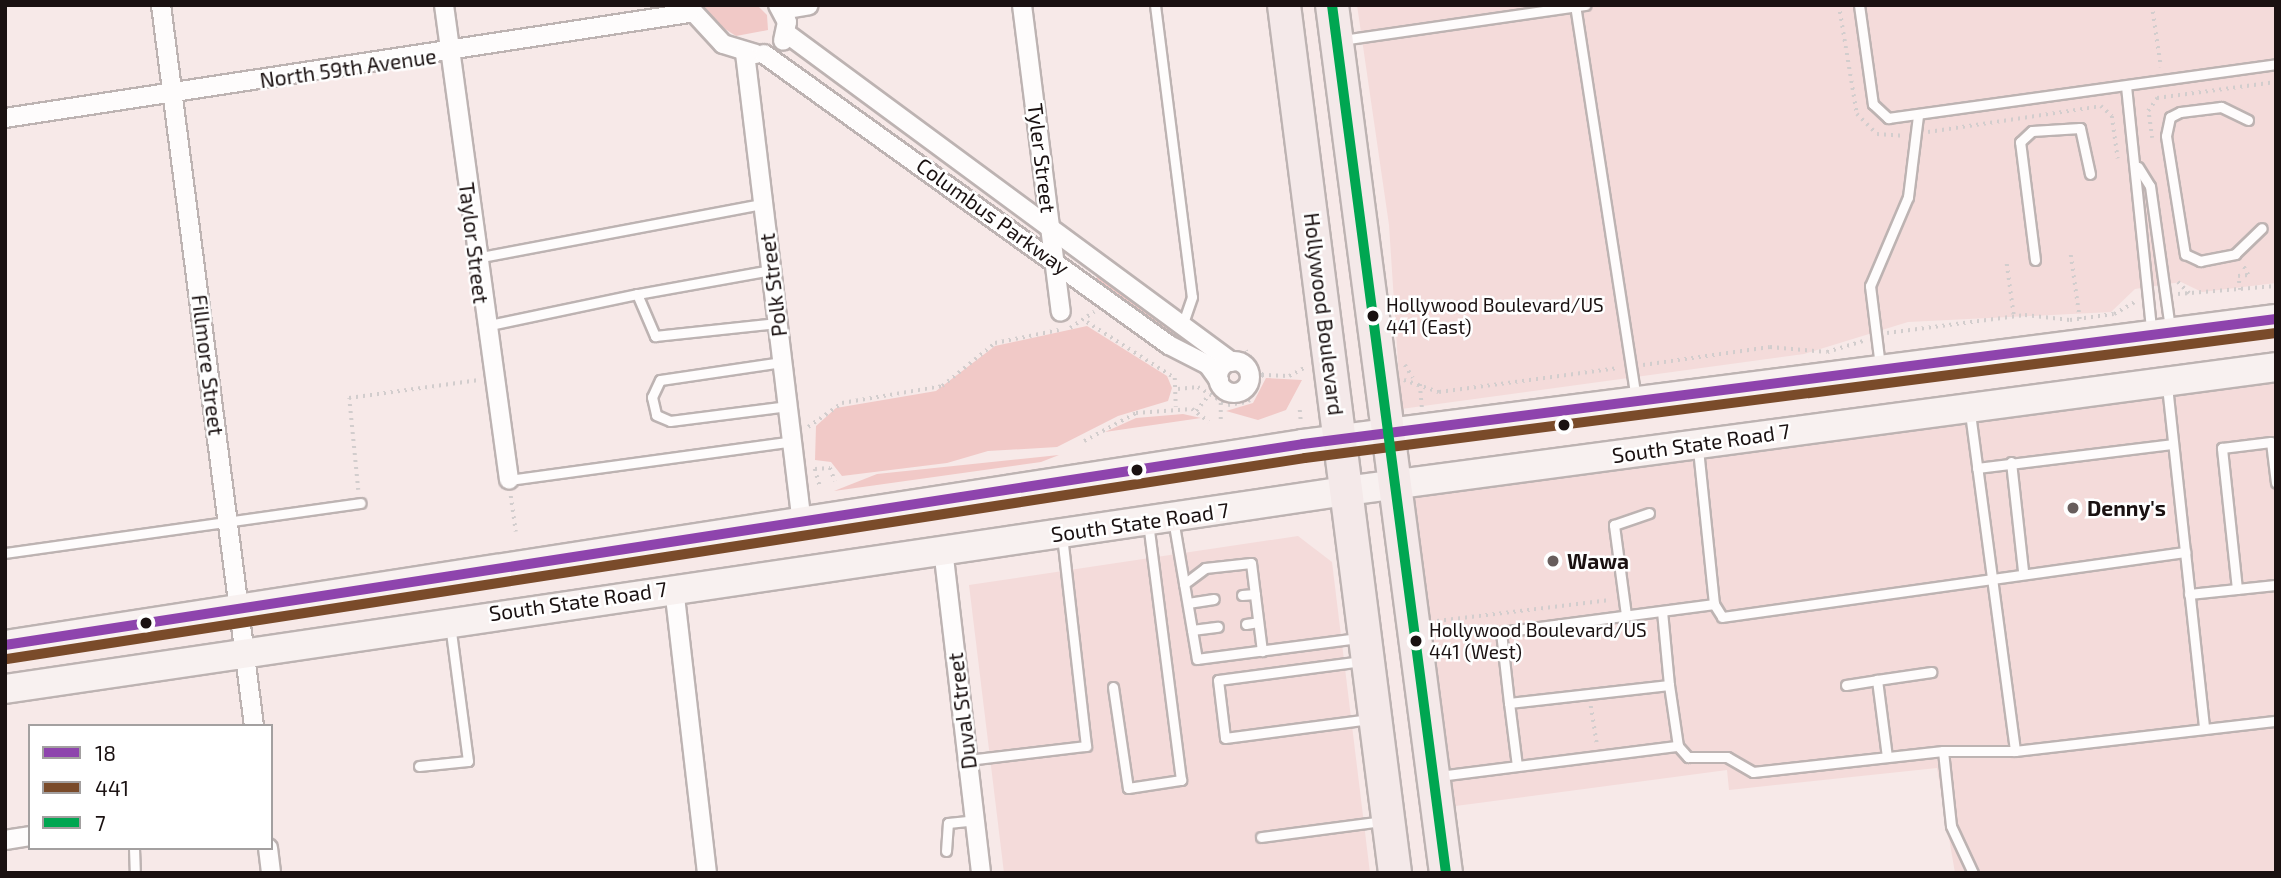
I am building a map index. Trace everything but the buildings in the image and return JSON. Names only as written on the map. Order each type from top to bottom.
[{"type":"highway","name":"Hollywood Boulevard","points":[[1284,5],[1395,873]]},
{"type":"highway","points":[[1332,5],[1446,873]]},
{"type":"main road","points":[[5,645],[801,517],[1340,439],[2276,319]]},
{"type":"main road","name":"South State Road 7","points":[[5,690],[244,650],[1346,491],[2276,367]]},
{"type":"street","name":"Fillmore Street","points":[[161,5],[254,724]]},
{"type":"street","name":"Taylor Street","points":[[444,5],[491,378],[509,480]]},
{"type":"street","points":[[688,9],[723,44],[745,53],[764,54],[786,33],[780,8],[809,5]]},
{"type":"street","name":"Tyler Street","points":[[1022,5],[1061,312]]},
{"type":"street","name":"North 59th Avenue","points":[[5,118],[450,53],[688,9]]},
{"type":"street","name":"Columbus Parkway","points":[[786,33],[1232,362]]},
{"type":"street","name":"Polk Street","points":[[745,53],[801,517]]},
{"type":"street","name":"Columbus Parkway","points":[[764,54],[1105,298],[1208,365],[1219,380]]},
{"type":"street","points":[[1232,362],[1248,369],[1247,387],[1231,393],[1219,380],[1232,362]]},
{"type":"street","name":"Duval Street","points":[[943,549],[981,873]]},
{"type":"street","points":[[674,588],[707,873]]},
{"type":"street","points":[[5,840],[28,836]]},
{"type":"street","points":[[268,850],[271,873]]},
{"type":"lane","points":[[1155,5],[1192,297],[1182,326]]},
{"type":"lane","points":[[1337,41],[1586,5]]},
{"type":"lane","points":[[1859,5],[1873,104],[1888,118],[1918,116],[2276,64]]},
{"type":"lane","points":[[1575,6],[1636,400]]},
{"type":"lane","points":[[2126,86],[2138,167],[2133,188],[2147,299],[2161,333]]},
{"type":"lane","points":[[2248,120],[2221,107],[2180,112],[2166,125],[2185,254],[2200,261],[2235,254],[2262,229]]},
{"type":"lane","points":[[1880,368],[1870,285],[1908,197],[1918,116]]},
{"type":"lane","points":[[2035,260],[2020,142],[2032,131],[2080,128],[2090,174]]},
{"type":"lane","points":[[2138,167],[2150,186],[2165,296],[2161,333]]},
{"type":"lane","points":[[476,258],[763,204]]},
{"type":"lane","points":[[485,326],[637,294],[771,270]]},
{"type":"lane","points":[[637,294],[655,336],[778,323]]},
{"type":"lane","points":[[782,362],[660,380],[652,397],[656,415],[670,421],[788,406]]},
{"type":"lane","points":[[2167,382],[2204,729]]},
{"type":"lane","points":[[1970,408],[1994,576],[2014,751]]},
{"type":"lane","points":[[509,480],[792,441]]},
{"type":"lane","points":[[2237,589],[2222,448],[2273,442],[2276,483]]},
{"type":"lane","points":[[1697,444],[1714,604],[1722,617],[2024,571],[2185,552]]},
{"type":"lane","points":[[1978,468],[2172,444]]},
{"type":"lane","points":[[2011,463],[2024,571]]},
{"type":"lane","points":[[5,553],[360,503]]},
{"type":"lane","points":[[1626,615],[1614,525],[1649,513]]},
{"type":"lane","points":[[1160,519],[1184,584],[1197,659],[1262,651],[1366,649]]},
{"type":"lane","points":[[1114,687],[1128,788],[1181,780],[1160,519]]},
{"type":"lane","points":[[968,760],[1086,747],[1062,533]]},
{"type":"lane","points":[[1184,584],[1205,568],[1251,563],[1262,651]]},
{"type":"lane","points":[[2189,594],[2276,585]]},
{"type":"lane","points":[[1242,595],[1255,594]]},
{"type":"lane","points":[[1188,603],[1214,599]]},
{"type":"lane","points":[[1517,766],[1501,632],[1714,604]]},
{"type":"lane","points":[[1662,611],[1678,746],[1688,757],[1727,757],[1753,772],[1943,751],[2014,751],[2276,720]]},
{"type":"lane","points":[[419,766],[468,761],[449,620]]},
{"type":"lane","points":[[1246,624],[1258,622]]},
{"type":"lane","points":[[1192,630],[1218,627]]},
{"type":"lane","points":[[1366,649],[1218,680],[1225,738],[1375,718]]},
{"type":"lane","points":[[1846,685],[1931,672]]},
{"type":"lane","points":[[1877,680],[1887,757]]},
{"type":"lane","points":[[1509,703],[1669,685]]},
{"type":"lane","points":[[1434,777],[1678,746]]},
{"type":"lane","points":[[1943,751],[1951,826],[1973,873]]},
{"type":"lane","points":[[946,850],[948,823],[975,820]]},
{"type":"lane","points":[[1261,837],[1388,820]]},
{"type":"lane","points":[[134,850],[135,873]]},
{"type":"path","points":[[1839,5],[1857,114],[1888,138],[2101,106],[2112,116],[2120,170]]},
{"type":"path","points":[[2152,5],[2165,97]]},
{"type":"path","points":[[2235,254],[2236,267],[2246,265],[2248,275],[2238,276],[2240,290]]},
{"type":"path","points":[[2071,255],[2080,319]]},
{"type":"path","points":[[2007,264],[2014,316]]},
{"type":"path","points":[[2165,296],[2276,286]]},
{"type":"path","points":[[2132,302],[2137,290]]},
{"type":"path","points":[[808,428],[842,403],[943,386],[995,343],[1087,322],[1105,298]]},
{"type":"path","points":[[1383,383],[1413,378],[1439,392],[1770,347],[1827,352],[1909,326],[2014,316],[2080,319],[2114,314],[2132,302],[2147,299]]},
{"type":"path","points":[[1087,322],[1175,378],[1176,408]]},
{"type":"path","points":[[1262,375],[1289,376],[1310,363]]},
{"type":"path","points":[[360,503],[349,398],[491,378]]},
{"type":"path","points":[[1196,411],[1209,396]]},
{"type":"path","points":[[1221,404],[1221,421]]},
{"type":"path","points":[[1084,441],[1136,413],[1176,408],[1196,411],[1209,422]]},
{"type":"path","points":[[815,469],[830,468],[835,481]]},
{"type":"path","points":[[509,480],[516,532]]},
{"type":"path","points":[[1414,624],[1625,598]]},
{"type":"path","points":[[1590,694],[1598,756]]},
{"type":"shaded area","points":[[704,5],[757,5],[767,15],[768,30],[736,36],[711,20]]},
{"type":"shaded area","points":[[1357,5],[2276,5],[2276,283],[2202,292],[2181,282],[2135,289],[2111,312],[1908,322],[1804,354],[1401,409],[1389,225]]},
{"type":"shaded area","points":[[1098,275],[1183,337],[1183,343],[1095,282]]},
{"type":"shaded area","points":[[1087,326],[1167,376],[1172,388],[1168,401],[1118,416],[1057,447],[988,451],[947,463],[842,476],[831,462],[815,460],[816,426],[836,408],[936,391],[995,346]]},
{"type":"shaded area","points":[[1266,378],[1302,380],[1286,410],[1258,420],[1226,411],[1253,403]]},
{"type":"shaded area","points":[[2276,382],[2276,873],[1955,873],[1937,768],[1729,790],[1727,770],[1448,807],[1408,483]]},
{"type":"shaded area","points":[[1183,414],[1201,418],[1105,432],[1136,418]]},
{"type":"shaded area","points":[[1059,455],[1041,462],[834,491],[877,474]]},
{"type":"shaded area","points":[[1298,536],[1332,562],[1370,873],[1004,873],[969,585]]},
{"type":"transit line","name":"7","points":[[1332,5],[1446,873]]},
{"type":"transit line","name":"18","points":[[5,645],[1303,444],[2276,319]]},
{"type":"transit line","name":"441","points":[[7,659],[1305,458],[2276,333]]},
{"type":"place","name":"Hollywood Boulevard/US 441 (East)","points":[[1373,316]]},
{"type":"place","name":"Denny's","points":[[2073,508]]},
{"type":"place","name":"Wawa","points":[[1553,561]]},
{"type":"place","name":"Hollywood Boulevard/US 441 (West)","points":[[1416,641]]}]
